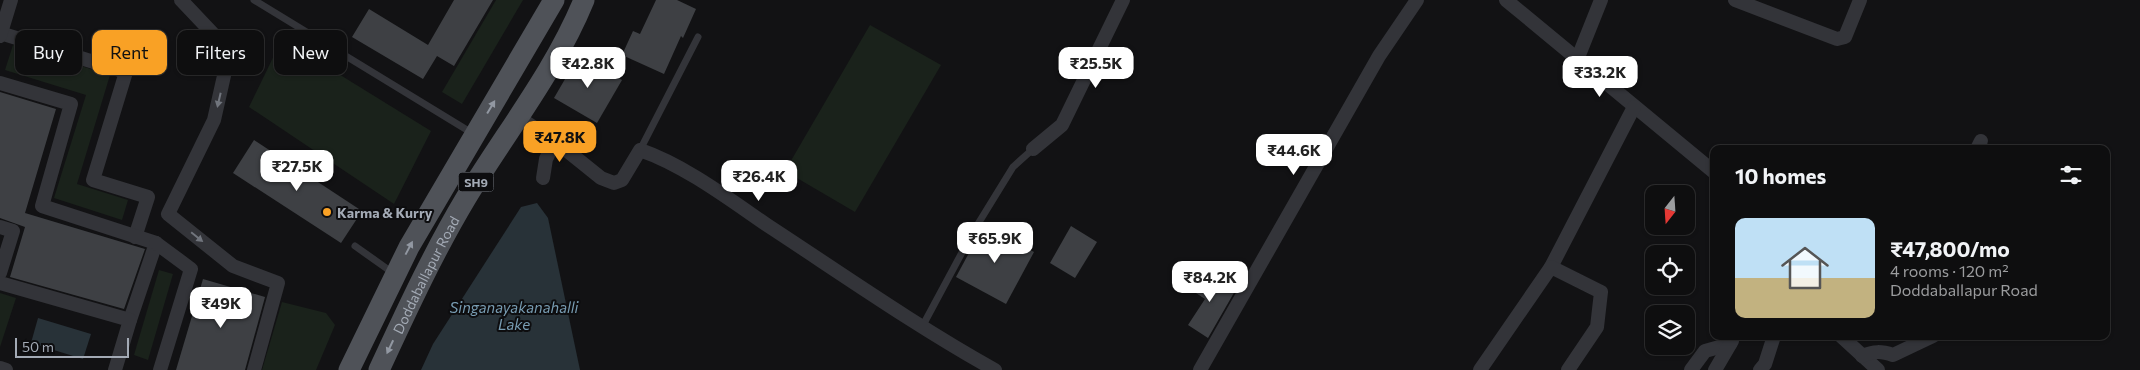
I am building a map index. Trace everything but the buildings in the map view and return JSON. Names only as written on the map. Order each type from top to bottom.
[{"type":"main road","name":"Doddaballapur Road","points":[[349,370],[395,275],[440,192],[554,0]]},
{"type":"main road","name":"Doddaballapur Road","points":[[379,370],[426,270],[466,198],[554,60],[584,0]]},
{"type":"street","points":[[11,0],[0,34],[126,72],[93,180],[148,197],[135,236]]},
{"type":"street","points":[[181,0],[217,38],[228,58],[214,120],[168,214],[233,266],[278,283],[254,370]]},
{"type":"street","points":[[1032,149],[1062,125],[1123,0]]},
{"type":"street","points":[[1200,370],[1380,56],[1417,0]]},
{"type":"street","points":[[1506,0],[1710,169]]},
{"type":"street","points":[[1577,60],[1601,0]]},
{"type":"street","points":[[1736,0],[1837,39],[1845,37],[1860,0]]},
{"type":"street","points":[[0,83],[71,104],[42,206],[156,243],[191,269],[160,370]]},
{"type":"street","points":[[1480,370],[1551,267],[1634,107]]},
{"type":"street","points":[[518,117],[556,141],[601,178],[614,182],[622,180],[640,150],[660,156],[922,327],[994,370]]},
{"type":"street","points":[[543,178],[546,159],[556,141]]},
{"type":"street","points":[[0,227],[13,231],[0,273]]},
{"type":"street","points":[[115,370],[156,243]]},
{"type":"street","points":[[1551,267],[1601,292],[1597,327],[1568,370]]},
{"type":"street","points":[[0,284],[130,320]]},
{"type":"street","points":[[1691,370],[1705,351],[1733,340]]},
{"type":"street","points":[[1715,370],[1733,340]]},
{"type":"street","points":[[1760,370],[1765,364],[1773,340]]},
{"type":"street","points":[[1848,340],[1878,370]]},
{"type":"street","points":[[1862,356],[1872,352],[1883,352],[1893,355],[1925,340]]},
{"type":"street","points":[[0,368],[6,370]]},
{"type":"lane","points":[[254,0],[475,134]]},
{"type":"lane","points":[[640,150],[698,37]]},
{"type":"lane","points":[[922,327],[973,232],[1012,168],[1032,149]]},
{"type":"lane","points":[[355,246],[395,275]]},
{"type":"shaded area","points":[[496,0],[523,0],[462,104],[442,92]]},
{"type":"shaded area","points":[[870,25],[941,65],[855,212],[785,171]]},
{"type":"shaded area","points":[[13,45],[15,46],[15,73],[5,70]]},
{"type":"shaded area","points":[[274,55],[274,75],[340,75],[431,131],[394,204],[249,107]]},
{"type":"shaded area","points":[[82,66],[92,69],[92,75],[110,75],[77,184],[128,200],[122,220],[54,198],[86,95],[21,75],[82,75]]},
{"type":"shaded area","points":[[159,270],[173,274],[148,360],[134,355]]},
{"type":"shaded area","points":[[0,293],[16,298],[0,347]]},
{"type":"shaded area","points":[[282,302],[326,313],[335,325],[316,370],[262,370]]},
{"type":"water","name":"Singanayakanahalli Lake","points":[[537,203],[548,218],[580,370],[421,370],[433,344],[521,207]]},
{"type":"water","points":[[38,318],[91,334],[83,359],[31,343]]},
{"type":"place","name":"Karma & Kurry","points":[[327,212]]}]
